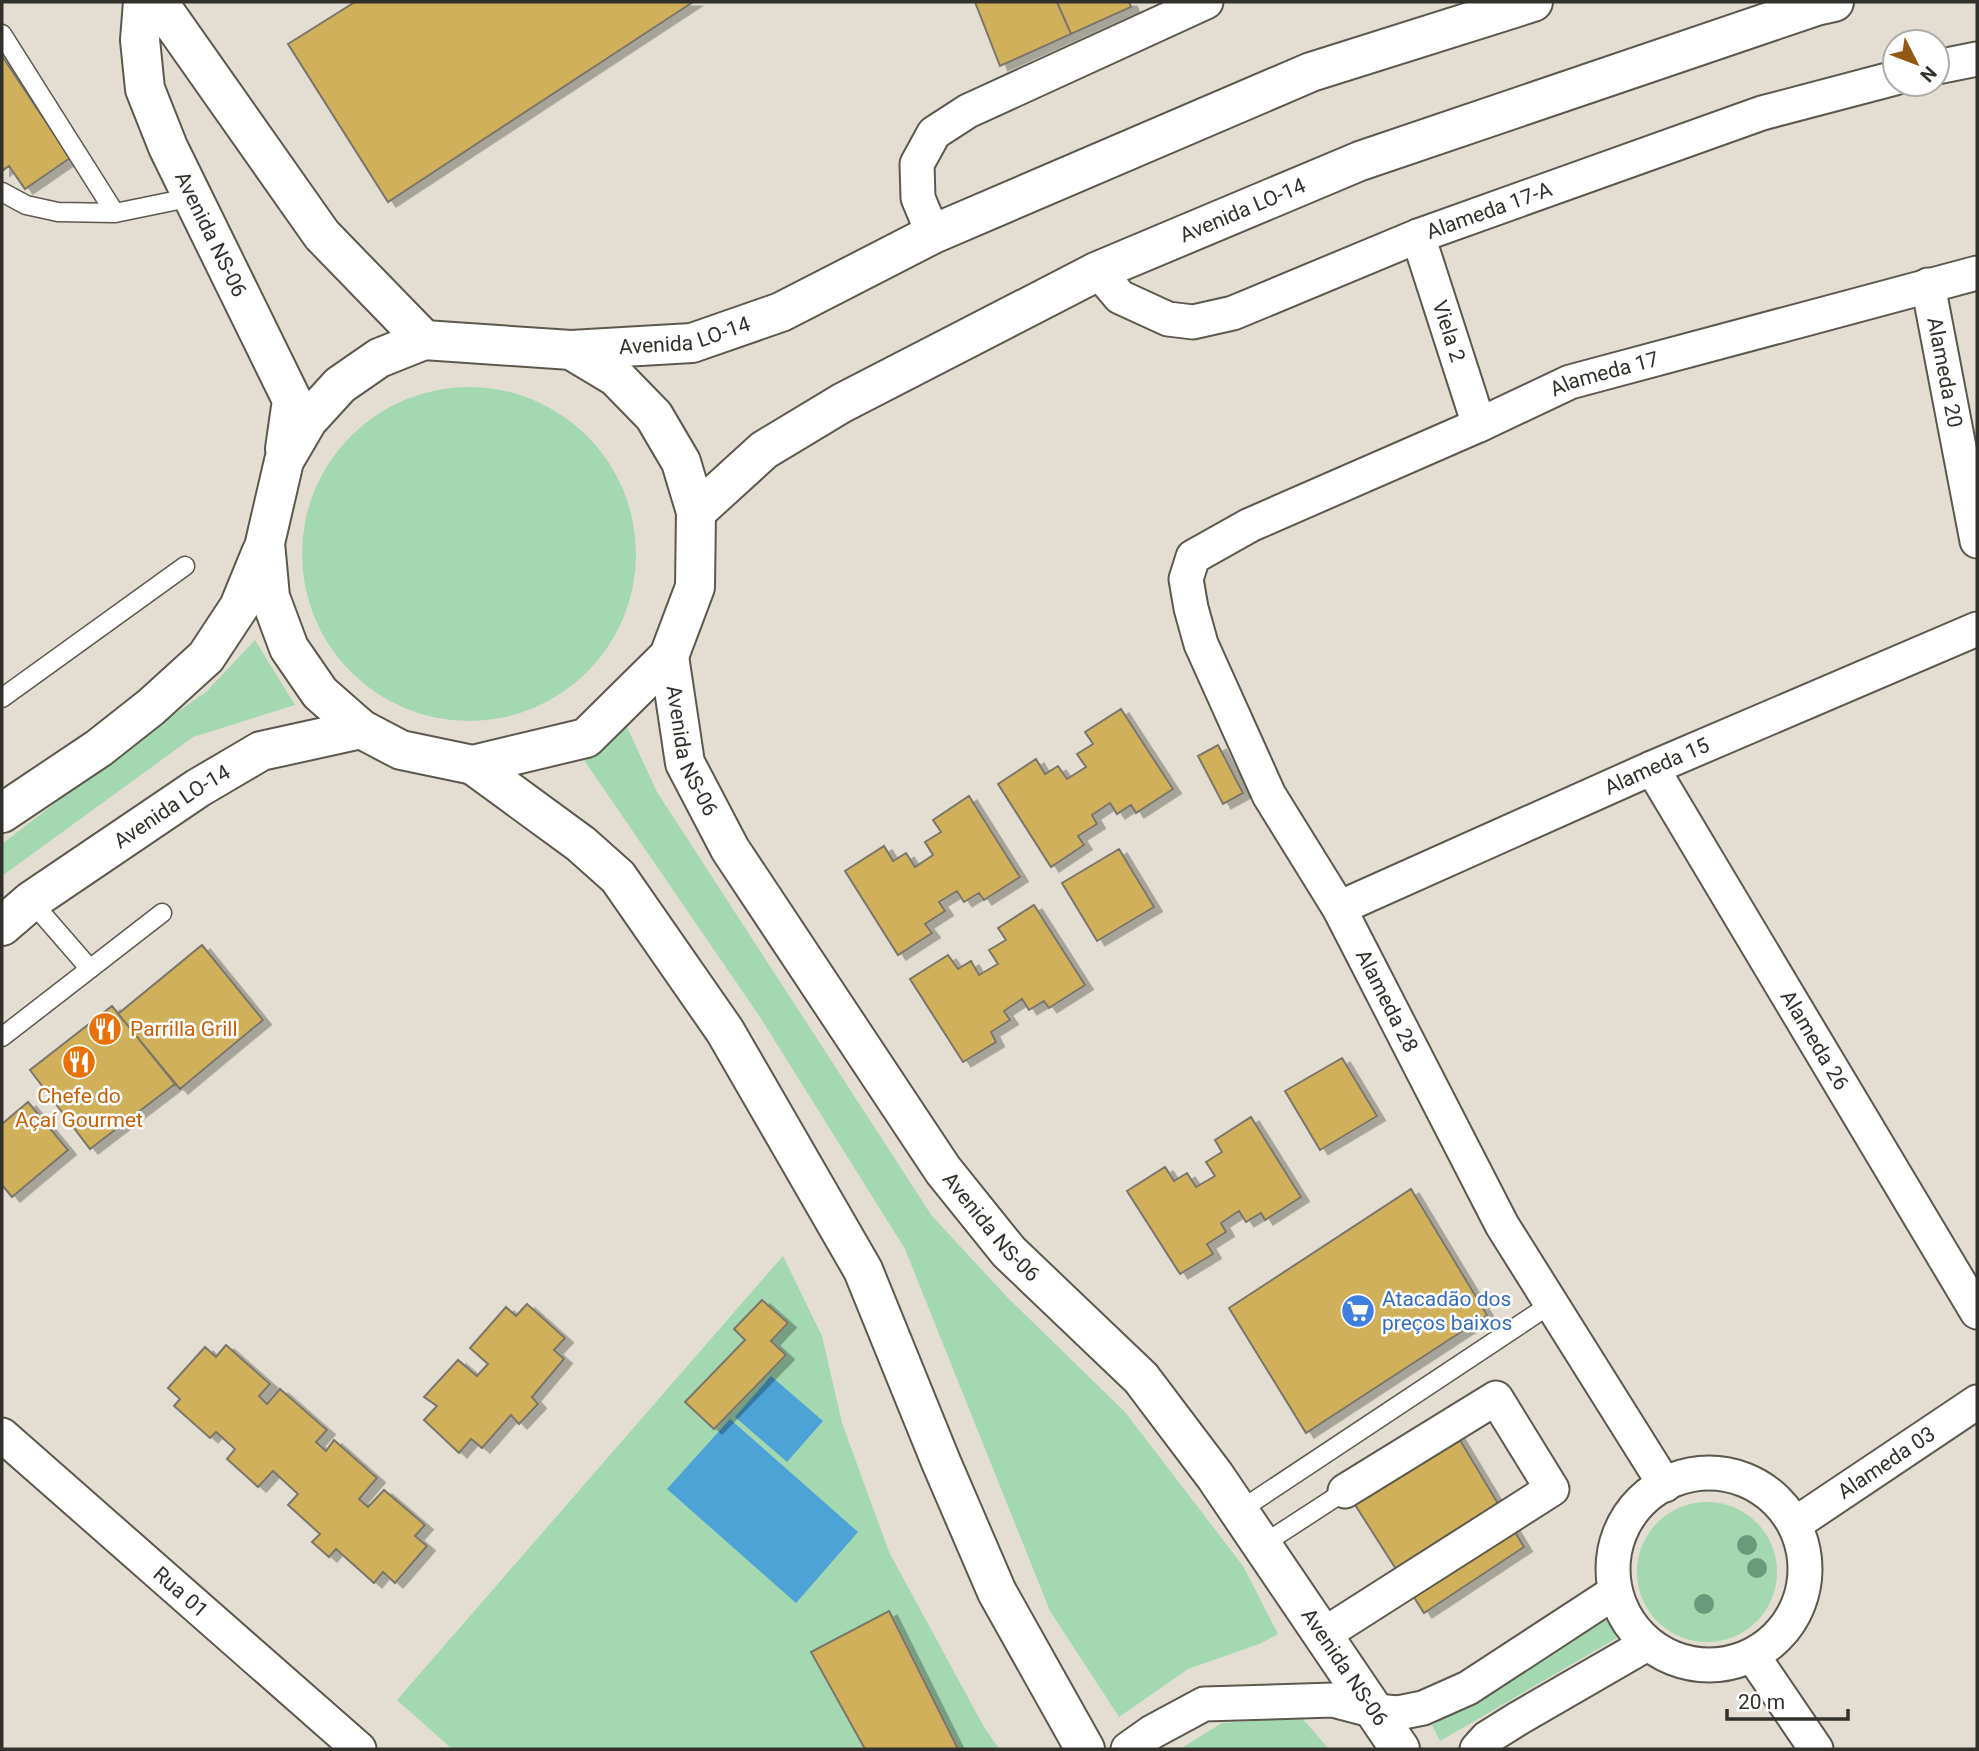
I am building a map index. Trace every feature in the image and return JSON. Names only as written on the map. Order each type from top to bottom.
[{"type":"street","name":"Avenida NS-06","points":[[143,2],[141,40],[145,89],[168,147],[292,400],[284,461]]},
{"type":"street","points":[[2,813],[99,748],[151,708],[206,657],[239,607],[265,543],[284,461],[308,421],[340,385],[379,358],[424,340],[322,235],[158,2]]},
{"type":"street","points":[[933,234],[918,198],[918,164],[934,133],[968,111],[1206,2]]},
{"type":"street","name":"Avenida LO-14","points":[[424,340],[570,350],[692,343],[781,312],[933,234],[1311,72],[1533,2]]},
{"type":"street","name":"Avenida LO-14","points":[[695,512],[764,450],[842,402],[1098,271],[1360,161],[1834,2]]},
{"type":"street","points":[[1951,64],[1977,59]]},
{"type":"street","name":"Alameda 17-A","points":[[1098,271],[1120,297],[1168,320],[1193,322],[1233,313],[1418,236],[1762,113],[1881,82]]},
{"type":"street","name":"Viela 2","points":[[1418,236],[1479,425]]},
{"type":"street","name":"Alameda 17","points":[[1250,525],[1479,425],[1570,382],[1977,273]]},
{"type":"street","name":"Alameda 20","points":[[1928,285],[1977,541]]},
{"type":"street","points":[[473,765],[586,738],[669,656],[695,587],[695,512],[681,462],[654,416],[616,377],[570,350]]},
{"type":"street","name":"Alameda 28","points":[[1250,525],[1193,557],[1186,579],[1201,644],[1269,795],[1339,908],[1502,1225],[1665,1485]]},
{"type":"street","points":[[265,543],[270,597],[289,649],[320,693],[361,729],[401,750],[473,765],[581,844],[618,877],[725,1031],[863,1270],[997,1592],[1085,1749]]},
{"type":"street","name":"Alameda 15","points":[[1339,908],[1651,768],[1977,629]]},
{"type":"street","name":"Avenida NS-06","points":[[669,656],[685,763],[723,837],[943,1170],[1009,1252],[1141,1378],[1215,1476],[1400,1749]]},
{"type":"street","name":"Avenida LO-14","points":[[2,926],[31,901],[198,788],[261,751],[361,729]]},
{"type":"street","name":"Alameda 26","points":[[1651,768],[1977,1312]]},
{"type":"street","points":[[1323,1635],[1552,1489],[1496,1398],[1345,1491]]},
{"type":"street","name":"Alameda 03","points":[[1795,1524],[1977,1402]]},
{"type":"street","name":"Rua 01","points":[[2,1435],[359,1749]]},
{"type":"street","points":[[1701,1473],[1730,1475],[1756,1485],[1779,1502],[1795,1524],[1804,1553],[1805,1573],[1805,1584],[1796,1613],[1777,1637],[1753,1656],[1726,1664],[1698,1665],[1671,1658],[1647,1644],[1627,1620],[1615,1592],[1614,1565],[1619,1538],[1630,1514],[1649,1494],[1674,1480],[1701,1473]]},
{"type":"street","points":[[1128,1749],[1204,1704],[1333,1700],[1375,1711],[1398,1713],[1423,1708],[1468,1688],[1615,1592]]},
{"type":"street","points":[[1477,1749],[1487,1738],[1519,1718],[1647,1644]]},
{"type":"street","points":[[1753,1656],[1816,1749]]},
{"type":"lane","points":[[2,34],[115,214]]},
{"type":"lane","points":[[2,192],[26,205],[58,212],[115,214],[193,197]]},
{"type":"lane","points":[[2,698],[185,566]]},
{"type":"lane","points":[[31,901],[90,969]]},
{"type":"lane","points":[[2,1037],[162,913]]},
{"type":"lane","points":[[1239,1511],[1551,1304]]},
{"type":"lane","points":[[1262,1545],[1345,1491]]},
{"type":"green space","points":[[469,387],[502,390],[533,400],[562,415],[587,436],[608,461],[623,490],[633,521],[636,554],[633,587],[623,618],[608,647],[587,672],[562,693],[533,708],[502,718],[469,721],[436,718],[405,708],[376,693],[351,672],[330,647],[315,618],[305,587],[302,554],[305,521],[315,490],[330,461],[351,436],[376,415],[405,400],[436,390]]},
{"type":"green space","points":[[255,640],[295,705],[193,737],[2,876],[2,844],[141,737],[206,692]]},
{"type":"green space","points":[[627,727],[657,792],[932,1216],[1009,1299],[1125,1412],[1243,1566],[1278,1634],[1259,1644],[1188,1669],[1119,1717],[1050,1611],[905,1249],[760,1017],[584,760]]},
{"type":"green space","points":[[783,1256],[822,1336],[842,1423],[889,1552],[984,1727],[999,1749],[452,1749],[397,1700]]},
{"type":"green space","points":[[1707,1502],[1734,1507],[1757,1522],[1772,1545],[1777,1572],[1772,1599],[1757,1622],[1734,1637],[1707,1642],[1680,1637],[1657,1622],[1642,1599],[1637,1572],[1642,1545],[1657,1522],[1680,1507]]},
{"type":"green space","points":[[1608,1612],[1622,1635],[1440,1741],[1432,1725]]},
{"type":"green space","points":[[1302,1718],[1329,1749],[1180,1749],[1222,1723]]},
{"type":"water","points":[[771,1376],[823,1421],[787,1462],[735,1417]]},
{"type":"water","points":[[730,1419],[858,1532],[796,1603],[667,1489]]},
{"type":"building","points":[[355,2],[693,2],[388,202],[288,44]]},
{"type":"building","points":[[975,2],[1057,2],[1071,34],[1000,66]]},
{"type":"building","points":[[1057,2],[1129,2],[1131,7],[1071,34]]},
{"type":"building","points":[[2,56],[70,158],[25,189],[9,166],[2,171]]},
{"type":"building","points":[[1121,709],[1173,789],[1136,813],[1131,805],[1117,814],[1110,803],[1092,815],[1097,824],[1078,836],[1084,845],[1051,867],[998,784],[1036,759],[1045,774],[1058,766],[1067,779],[1086,767],[1077,754],[1093,744],[1085,732]]},
{"type":"building","points":[[1218,745],[1243,793],[1223,804],[1198,756]]},
{"type":"building","points":[[969,796],[1020,877],[984,900],[979,893],[964,902],[957,891],[939,902],[945,911],[925,924],[932,933],[898,955],[845,871],[884,846],[893,861],[906,853],[915,867],[933,855],[925,842],[941,832],[933,820]]},
{"type":"building","points":[[1119,849],[1154,907],[1097,941],[1062,883]]},
{"type":"building","points":[[1034,905],[1085,985],[1049,1008],[1044,1001],[1029,1010],[1022,999],[1004,1011],[1010,1020],[991,1032],[996,1042],[963,1062],[910,979],[948,955],[958,969],[971,961],[979,975],[998,964],[989,950],[1006,940],[998,928]]},
{"type":"building","points":[[202,945],[263,1020],[180,1089],[118,1014]]},
{"type":"building","points":[[112,1006],[175,1084],[90,1149],[30,1070]]},
{"type":"building","points":[[1342,1058],[1377,1116],[1320,1150],[1285,1091]]},
{"type":"building","points":[[28,1102],[68,1150],[12,1197],[2,1185],[2,1124]]},
{"type":"building","points":[[1251,1117],[1301,1197],[1265,1220],[1261,1213],[1246,1222],[1239,1211],[1221,1223],[1226,1232],[1207,1244],[1213,1254],[1180,1274],[1127,1191],[1165,1167],[1174,1181],[1187,1173],[1196,1187],[1215,1176],[1206,1162],[1222,1152],[1215,1140]]},
{"type":"building","name":"Atacadão dos preços baixos","points":[[1411,1189],[1487,1315],[1306,1433],[1229,1308]]},
{"type":"building","points":[[762,1300],[788,1323],[771,1341],[786,1355],[714,1429],[685,1402],[745,1340],[734,1329]]},
{"type":"building","points":[[527,1304],[565,1338],[554,1350],[564,1359],[532,1397],[538,1404],[519,1424],[511,1415],[482,1448],[471,1439],[459,1453],[424,1420],[437,1406],[424,1397],[458,1360],[477,1376],[488,1364],[470,1348],[506,1307],[516,1316]]},
{"type":"building","points":[[226,1345],[270,1384],[259,1396],[267,1404],[280,1389],[327,1430],[316,1442],[326,1451],[334,1440],[377,1478],[359,1499],[368,1507],[384,1490],[425,1525],[415,1536],[427,1546],[395,1583],[383,1572],[374,1583],[336,1549],[329,1557],[312,1542],[320,1534],[288,1505],[298,1494],[273,1471],[258,1487],[227,1459],[235,1449],[216,1432],[210,1438],[174,1406],[180,1399],[168,1388],[205,1347],[216,1357]]},
{"type":"building","points":[[1457,1435],[1524,1547],[1424,1613],[1352,1500]]},
{"type":"building","points":[[889,1611],[958,1749],[865,1749],[811,1652]]},
{"type":"place","name":"Parrilla Grill","points":[[105,1029]]},
{"type":"place","name":"Chefe do Açaí Gourmet","points":[[79,1062]]},
{"type":"place","name":"Atacadão dos preços baixos","points":[[1358,1311]]}]
